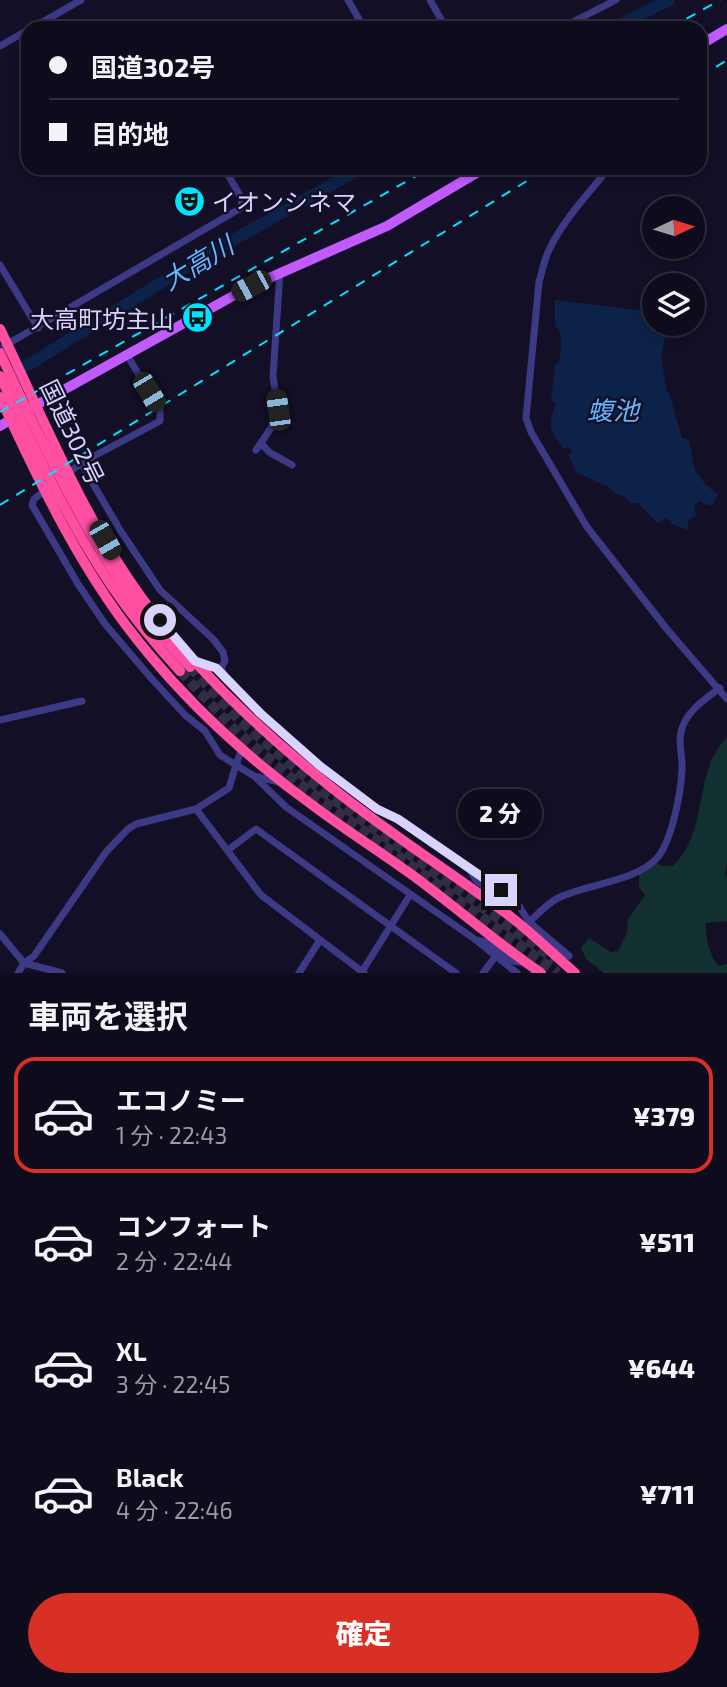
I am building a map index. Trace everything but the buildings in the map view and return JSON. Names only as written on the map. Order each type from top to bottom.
[{"type":"highway","name":"国道302号","points":[[0,329],[75,485],[115,558],[188,666],[332,788],[509,916],[575,973]]},
{"type":"highway","points":[[0,351],[37,434],[91,534],[136,604],[188,666]]},
{"type":"highway","points":[[0,376],[50,480],[97,564],[154,643],[188,666]]},
{"type":"highway","name":"国道302号","points":[[0,397],[43,488],[89,570],[149,654],[205,714],[283,783],[414,876],[541,973]]},
{"type":"main road","points":[[707,41],[727,29]]},
{"type":"main road","points":[[0,426],[169,330],[279,272],[387,226],[473,175]]},
{"type":"street","points":[[348,0],[360,21]]},
{"type":"street","points":[[430,0],[442,21]]},
{"type":"street","points":[[594,0],[598,8]]},
{"type":"street","points":[[574,21],[616,0]]},
{"type":"street","points":[[43,21],[77,1]]},
{"type":"street","points":[[0,46],[21,34]]},
{"type":"street","points":[[0,351],[241,208],[242,199],[228,175]]},
{"type":"street","points":[[604,175],[565,224],[549,249],[543,267],[539,282],[526,418],[531,432],[587,527],[666,628],[727,697]]},
{"type":"street","points":[[0,265],[38,328]]},
{"type":"street","points":[[279,272],[273,376],[278,410],[259,447],[292,465]]},
{"type":"street","points":[[127,355],[160,410],[160,421],[81,463],[34,499],[32,505],[78,584],[105,624],[185,715],[205,731],[220,755],[254,776],[286,807],[475,940],[517,973]]},
{"type":"street","points":[[81,463],[120,530],[160,590],[204,630],[223,652],[225,661],[221,668],[226,677]]},
{"type":"street","points":[[188,666],[213,667],[320,766],[377,809],[398,819],[516,901],[529,922],[569,956]]},
{"type":"street","points":[[529,922],[558,898],[622,877],[657,858],[666,841],[680,788],[681,731],[696,706],[720,688]]},
{"type":"street","points":[[0,720],[82,701]]},
{"type":"street","points":[[18,973],[24,963],[34,956],[106,852],[128,829],[136,824],[197,808],[229,788],[242,748]]},
{"type":"street","points":[[254,776],[283,783]]},
{"type":"street","points":[[197,808],[261,895],[362,972],[410,895]]},
{"type":"street","points":[[228,850],[256,829],[456,973]]},
{"type":"street","points":[[468,867],[476,880],[503,902],[509,916]]},
{"type":"street","points":[[485,880],[488,890]]},
{"type":"street","points":[[0,934],[24,963],[62,973]]},
{"type":"street","points":[[299,973],[320,940]]},
{"type":"street","points":[[475,940],[489,942],[509,961],[525,962]]},
{"type":"street","points":[[483,973],[495,957]]},
{"type":"green space","points":[[727,737],[727,921],[706,923],[710,951],[718,966],[727,964],[727,973],[604,973],[586,959],[581,948],[589,938],[611,952],[618,951],[627,933],[628,919],[645,895],[639,888],[639,873],[656,863],[673,866],[685,852],[697,819],[709,767],[716,751]]},
{"type":"water","name":"蝮池","points":[[555,300],[642,311],[642,336],[665,336],[661,356],[667,392],[682,438],[689,440],[695,470],[705,484],[718,495],[712,505],[701,501],[694,505],[696,516],[688,520],[688,530],[672,524],[666,518],[657,523],[638,503],[630,503],[609,487],[577,473],[568,454],[572,453],[571,448],[564,449],[551,428],[556,404],[551,400],[555,366],[559,362],[561,346],[560,332],[555,326]]},
{"type":"waterway","name":"大高川","points":[[627,21],[669,0]]},
{"type":"waterway","name":"大高川","points":[[12,375],[203,257],[349,175]]},
{"type":"tunnel","points":[[190,667],[240,721],[323,792],[555,960]]},
{"type":"tunnel","points":[[180,671],[234,729],[288,775],[558,973]]},
{"type":"railway","points":[[682,21],[720,0]]},
{"type":"railway","points":[[707,73],[727,60]]},
{"type":"railway","points":[[0,412],[418,175]]},
{"type":"railway","points":[[0,505],[537,175]]},
{"type":"place","name":"イオンシネマ","points":[[189,201]]},
{"type":"place","name":"大高町坊主山","points":[[197,318]]},
{"type":"route","points":[[160,620],[195,661],[216,668],[260,713],[320,766],[377,809],[398,819],[501,890]]}]
